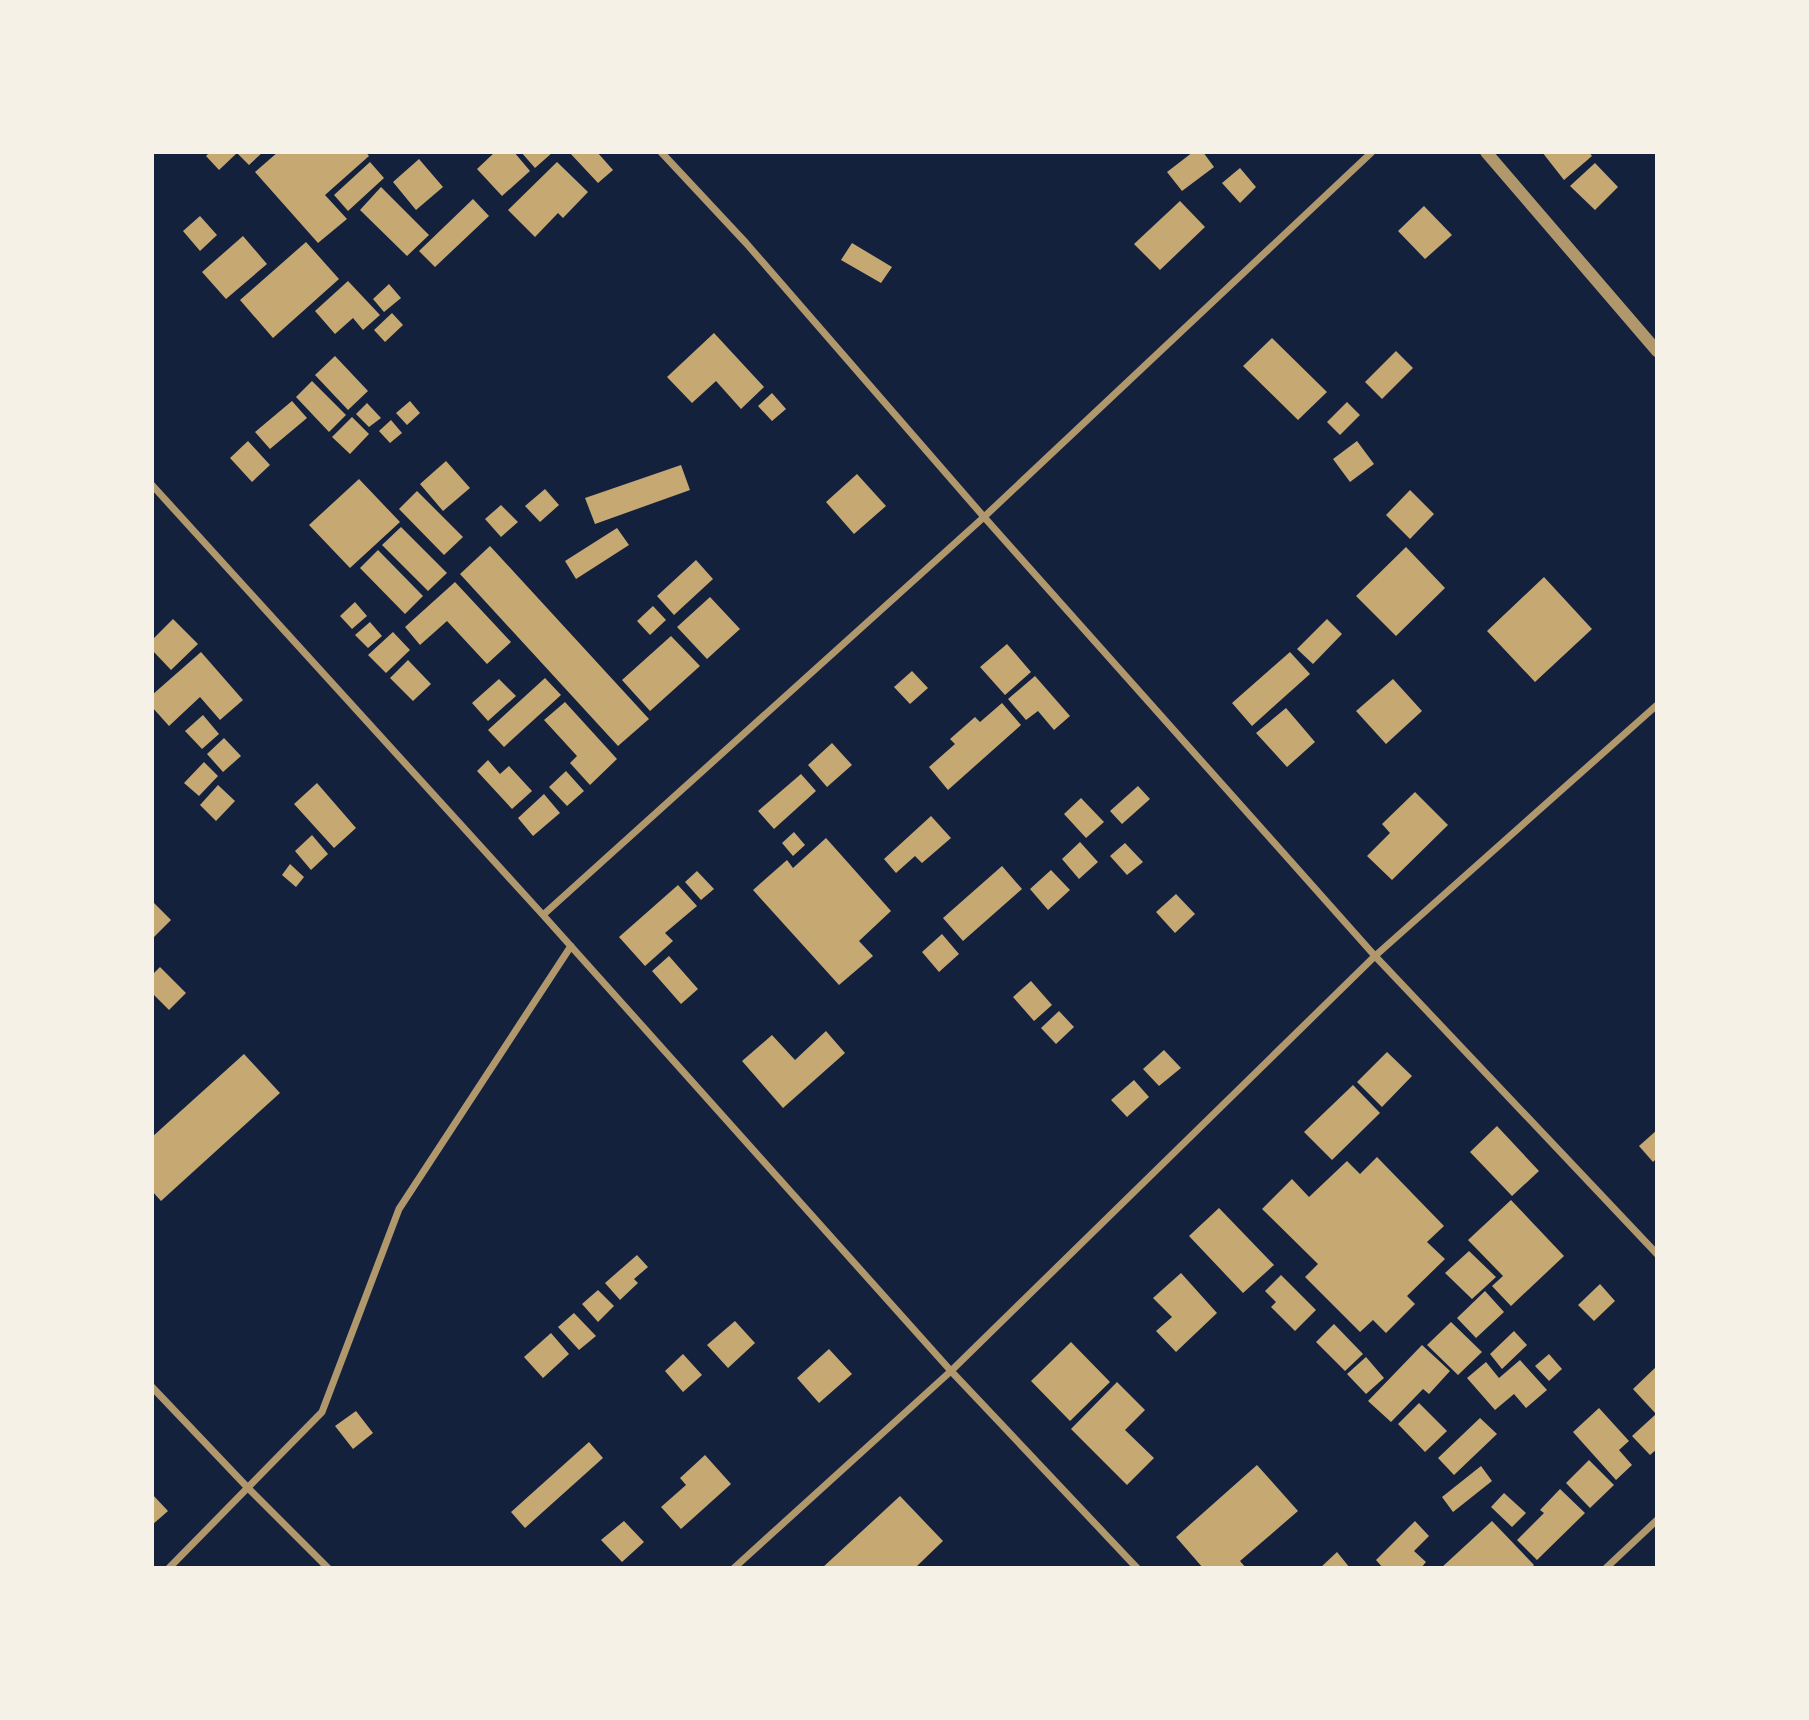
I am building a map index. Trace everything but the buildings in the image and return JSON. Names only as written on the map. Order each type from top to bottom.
[{"type":"street","points":[[661,152],[746,243],[984,517],[1375,956],[1657,1254]]},
{"type":"street","points":[[543,915],[984,517],[1372,152]]},
{"type":"street","points":[[1486,152],[1657,351]]},
{"type":"street","points":[[152,485],[571,946],[951,1371],[1137,1568]]},
{"type":"street","points":[[734,1568],[951,1371],[1375,956],[1657,705]]},
{"type":"street","points":[[169,1568],[249,1489],[321,1412],[399,1209],[571,946]]},
{"type":"street","points":[[152,1387],[328,1568]]},
{"type":"street","points":[[1606,1568],[1657,1520]]}]
